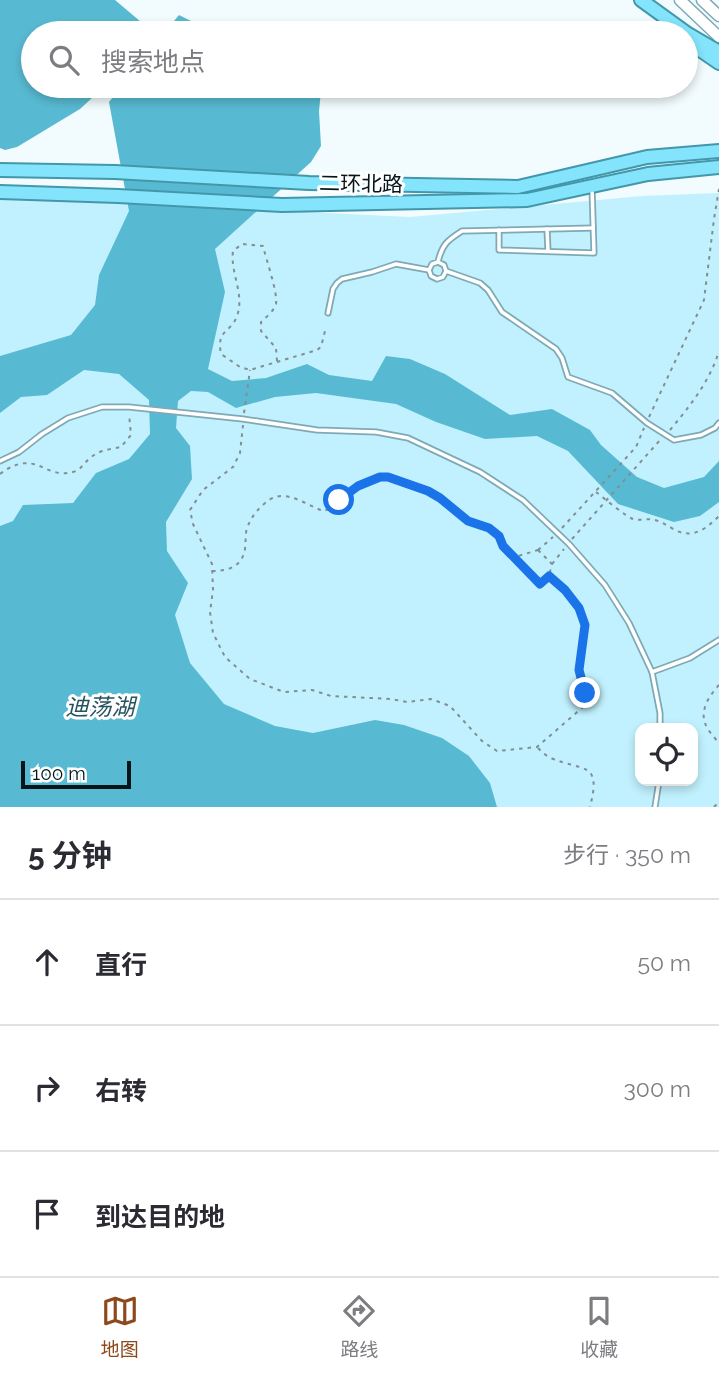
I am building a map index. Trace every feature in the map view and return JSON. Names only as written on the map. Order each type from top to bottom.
[{"type":"highway","points":[[640,0],[664,21]]},
{"type":"highway","points":[[640,0],[670,21]]},
{"type":"highway","points":[[698,40],[719,52]]},
{"type":"highway","points":[[698,48],[719,63]]},
{"type":"highway","name":"二环北路","points":[[0,170],[115,172],[309,183],[518,187],[647,157],[719,151]]},
{"type":"highway","name":"二环北路","points":[[0,192],[282,205],[527,200],[648,174],[719,167]]},
{"type":"main road","points":[[680,0],[719,37]]},
{"type":"main road","points":[[702,0],[719,16]]},
{"type":"lane","points":[[499,230],[499,250],[594,253],[592,186]]},
{"type":"lane","points":[[547,229],[548,251]]},
{"type":"lane","points":[[438,261],[441,248],[462,231],[593,229]]},
{"type":"lane","points":[[438,261],[444,264],[446,271],[443,277],[437,279],[431,276],[429,270],[432,264],[438,261]]},
{"type":"lane","points":[[328,313],[333,289],[342,279],[396,264],[429,270]]},
{"type":"lane","points":[[446,271],[480,283],[488,290],[502,312],[556,349],[568,377],[612,393],[665,435],[674,440],[701,435],[719,423]]},
{"type":"lane","points":[[0,461],[19,452],[68,418],[102,407],[128,407],[243,419],[317,430],[376,432],[408,438],[480,472],[523,500],[569,544],[605,585],[628,623],[652,671],[660,723]]},
{"type":"lane","points":[[652,671],[690,658],[719,640]]},
{"type":"lane","points":[[655,807],[658,786]]},
{"type":"path","points":[[515,557],[538,550],[557,533],[636,447],[704,300],[719,189]]},
{"type":"path","points":[[277,361],[276,348],[261,331],[261,322],[275,307],[272,276],[263,246],[242,244],[233,251],[231,260],[240,293],[237,317],[221,335],[221,354],[240,367],[250,370],[317,350],[321,346],[325,331]]},
{"type":"path","points":[[212,571],[224,571],[240,562],[245,553],[247,530],[253,514],[270,499],[280,495],[323,511],[332,508],[358,486],[380,477],[388,477],[428,491],[468,521],[489,528],[540,584],[549,576],[552,564],[688,409],[714,368],[719,351]]},
{"type":"path","points":[[250,370],[240,453],[233,467],[203,490],[190,510],[193,524],[212,564],[210,612],[214,633],[225,657],[250,679],[284,692],[312,690],[331,696],[407,702],[432,699],[450,706],[482,741],[497,751],[537,747],[583,707],[585,693],[579,670],[585,625],[579,608],[549,576]]},
{"type":"path","points":[[0,474],[11,466],[28,462],[55,472],[72,472],[81,468],[99,452],[121,447],[131,435],[128,407]]},
{"type":"path","points":[[596,491],[632,519],[652,519],[678,532],[699,532],[719,516]]},
{"type":"path","points":[[538,550],[552,564]]},
{"type":"path","points":[[719,685],[711,693],[704,707],[705,723],[719,743]]},
{"type":"path","points":[[537,747],[548,758],[586,768],[594,780],[590,807]]},
{"type":"path","points":[[714,807],[719,802]]},
{"type":"shaded area","points":[[719,193],[719,807],[0,807],[0,197],[410,217],[642,196]]},
{"type":"water","points":[[0,0],[115,0],[140,21],[21,21],[21,98],[92,98],[80,109],[17,147],[5,150],[0,148]]},
{"type":"water","points":[[179,15],[191,21],[174,21]]},
{"type":"water","name":"迪荡湖","points":[[112,98],[320,98],[321,146],[311,162],[215,249],[225,292],[208,369],[232,381],[266,378],[307,364],[329,375],[372,381],[386,356],[410,359],[445,374],[510,415],[552,409],[590,430],[601,445],[637,477],[664,488],[704,477],[719,461],[719,502],[700,516],[674,522],[618,504],[568,451],[537,436],[485,439],[436,422],[396,404],[316,393],[275,397],[236,408],[208,392],[191,391],[178,401],[176,428],[190,446],[192,479],[166,522],[167,551],[188,583],[175,615],[190,663],[224,704],[275,726],[313,733],[375,720],[404,725],[442,738],[469,756],[490,783],[497,807],[0,807],[0,526],[13,521],[23,505],[73,503],[96,473],[129,459],[150,434],[149,400],[119,374],[84,370],[47,395],[21,397],[0,413],[0,356],[71,335],[95,305],[99,275],[129,211],[109,102]]},
{"type":"route","points":[[339,500],[358,486],[380,477],[388,477],[428,491],[468,521],[489,528],[540,584],[549,576],[579,608],[585,625],[579,670],[585,693]]}]
